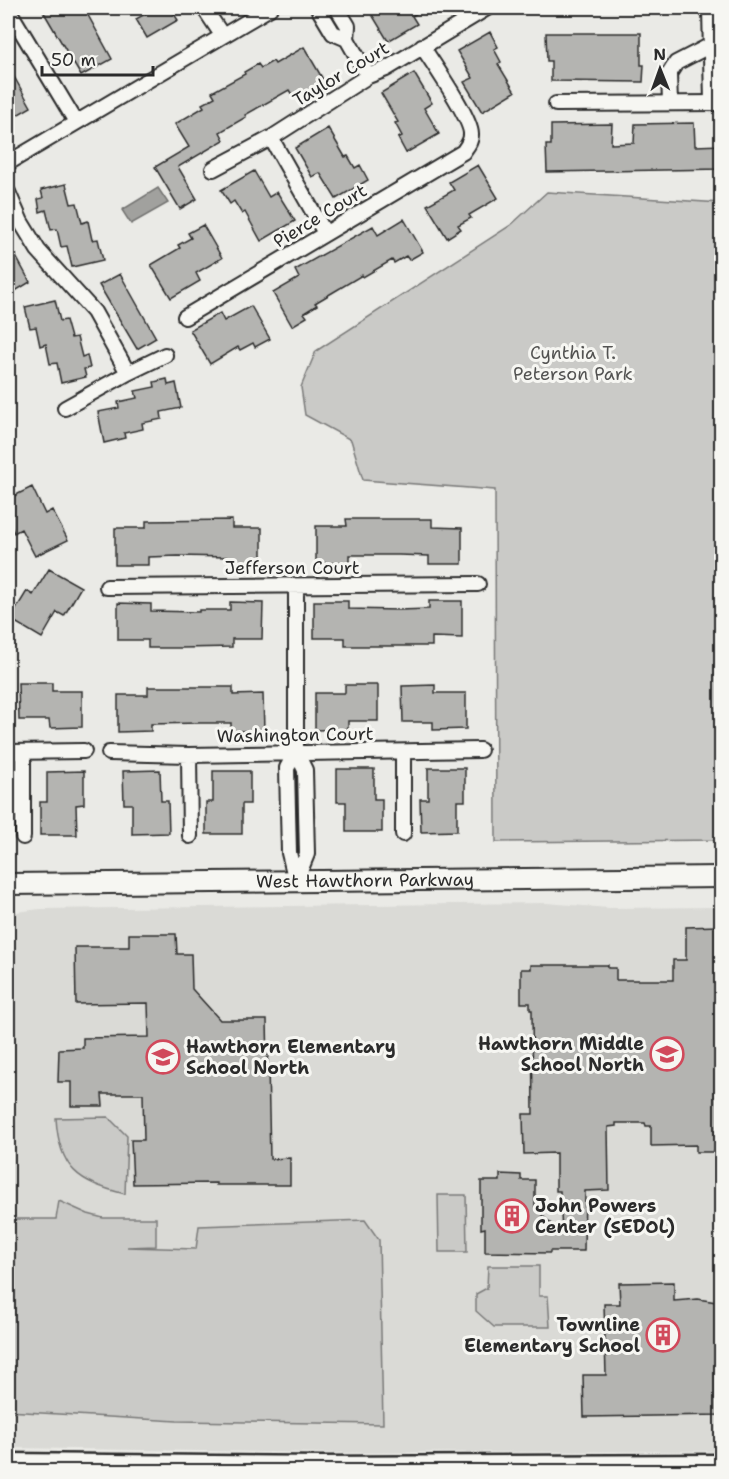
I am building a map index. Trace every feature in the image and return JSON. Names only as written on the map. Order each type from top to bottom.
[{"type":"main road","points":[[8,1466],[389,1469],[722,1466]]},
{"type":"street","points":[[204,8],[222,35]]},
{"type":"street","points":[[8,163],[270,8]]},
{"type":"street","points":[[318,8],[333,33],[347,39]]},
{"type":"street","points":[[337,8],[348,26],[347,39],[368,76]]},
{"type":"street","name":"Taylor Court","points":[[213,170],[271,138],[368,76],[386,69],[487,8]]},
{"type":"street","points":[[556,104],[717,103],[710,8]]},
{"type":"street","points":[[8,9],[76,122]]},
{"type":"street","points":[[670,103],[669,74],[676,63],[711,45]]},
{"type":"street","name":"Pierce Court","points":[[186,317],[463,152],[469,143],[471,130],[422,46]]},
{"type":"street","points":[[271,138],[325,233]]},
{"type":"street","points":[[8,192],[21,222],[38,250],[94,312],[128,372]]},
{"type":"street","points":[[65,408],[128,372],[165,355]]},
{"type":"street","name":"Jefferson Court","points":[[107,587],[477,584]]},
{"type":"street","points":[[296,586],[296,752],[288,768],[289,853],[296,881]]},
{"type":"street","name":"Washington Court","points":[[109,753],[480,750]]},
{"type":"street","points":[[8,752],[84,751]]},
{"type":"street","points":[[23,752],[23,837]]},
{"type":"street","points":[[403,752],[403,834]]},
{"type":"street","points":[[189,754],[190,836]]},
{"type":"street","name":"West Hawthorn Parkway","points":[[8,884],[722,877]]},
{"type":"shaded area","points":[[158,188],[168,203],[131,224],[122,210]]},
{"type":"shaded area","points":[[546,903],[609,908],[721,907],[721,1451],[319,1453],[11,1448],[8,1445],[8,913],[40,909]]},
{"type":"green space","name":"Cynthia T. Peterson Park","points":[[547,192],[721,203],[721,840],[496,842],[495,490],[363,480],[351,440],[305,415],[301,387],[316,351],[511,225]]},
{"type":"green space","points":[[108,1117],[127,1136],[125,1194],[83,1178],[74,1171],[61,1150],[56,1118]]},
{"type":"green space","points":[[438,1195],[466,1195],[467,1252],[439,1252]]},
{"type":"green space","points":[[59,1201],[103,1218],[156,1218],[156,1246],[127,1247],[196,1249],[199,1226],[365,1220],[379,1240],[383,1424],[177,1421],[8,1411],[8,1219],[56,1219]]},
{"type":"green space","points":[[488,1266],[539,1266],[539,1296],[548,1296],[550,1327],[494,1327],[476,1311],[476,1294],[487,1288]]},
{"type":"building","points":[[50,8],[84,8],[112,59],[81,76],[43,11]]},
{"type":"building","points":[[156,8],[170,8],[178,20],[147,38],[136,19]]},
{"type":"building","points":[[368,8],[426,8],[412,16],[417,24],[388,41]]},
{"type":"building","points":[[490,32],[498,47],[494,49],[501,62],[498,64],[515,92],[482,112],[464,82],[473,78],[457,51]]},
{"type":"building","points":[[546,33],[641,33],[643,82],[551,81],[551,61],[547,61]]},
{"type":"building","points":[[304,47],[324,81],[294,98],[289,90],[245,115],[246,117],[220,132],[224,140],[178,167],[197,199],[180,209],[155,167],[189,147],[175,124],[204,107],[202,104],[215,97],[212,92],[245,74],[244,72],[258,64],[261,68],[273,61],[275,64]]},
{"type":"building","points":[[8,66],[31,107],[12,118],[8,109]]},
{"type":"building","points":[[414,73],[432,103],[424,108],[439,134],[406,153],[398,138],[402,136],[395,123],[398,122],[381,93]]},
{"type":"building","points":[[694,123],[695,146],[722,145],[722,169],[547,172],[546,145],[551,145],[551,125],[612,124],[611,144],[634,143],[635,124]]},
{"type":"building","points":[[328,128],[345,157],[348,156],[355,168],[360,165],[368,180],[336,199],[320,173],[312,177],[295,148]]},
{"type":"building","points":[[478,165],[498,198],[469,215],[471,218],[458,225],[461,229],[447,238],[427,205],[454,190],[449,182]]},
{"type":"building","points":[[254,171],[269,197],[277,192],[295,221],[261,241],[245,212],[242,214],[234,201],[230,204],[221,190]]},
{"type":"building","points":[[66,184],[71,204],[77,203],[82,223],[88,221],[92,240],[98,239],[103,260],[72,267],[67,246],[61,247],[57,229],[51,230],[46,210],[40,212],[38,199],[43,198],[41,190]]},
{"type":"building","points":[[404,219],[423,252],[409,260],[406,256],[394,263],[392,260],[363,277],[362,275],[315,303],[317,305],[304,313],[307,317],[292,326],[273,293],[299,278],[295,270],[373,226],[378,235]]},
{"type":"building","points":[[203,225],[222,258],[196,273],[200,281],[171,298],[151,265],[180,248],[178,245],[191,238],[188,233]]},
{"type":"building","points":[[8,242],[30,282],[12,293],[8,286]]},
{"type":"building","points":[[120,274],[156,338],[137,349],[99,285]]},
{"type":"building","points":[[55,300],[60,321],[66,320],[71,338],[77,337],[82,357],[87,355],[90,368],[84,369],[86,377],[61,383],[57,363],[50,364],[46,344],[40,346],[36,327],[30,328],[25,307]]},
{"type":"building","points":[[251,306],[270,339],[255,347],[253,343],[240,350],[238,347],[210,364],[190,330],[220,313],[224,321]]},
{"type":"building","points":[[167,379],[168,385],[176,383],[181,408],[161,412],[162,419],[142,423],[143,429],[124,433],[125,438],[104,443],[98,412],[119,408],[118,402],[137,398],[135,391],[155,387],[154,382]]},
{"type":"building","points":[[32,487],[45,514],[52,510],[68,540],[35,556],[21,529],[14,533],[8,520],[8,499]]},
{"type":"building","points":[[346,519],[432,519],[432,527],[462,528],[462,564],[429,564],[429,556],[399,555],[349,555],[349,563],[316,563],[316,526],[347,526]]},
{"type":"building","points":[[232,520],[232,528],[262,528],[262,565],[229,564],[229,557],[178,556],[148,557],[148,565],[115,565],[115,528],[146,528],[146,521]]},
{"type":"building","points":[[49,569],[81,587],[64,616],[57,612],[42,638],[10,619],[27,591],[33,595]]},
{"type":"building","points":[[314,601],[348,601],[348,609],[399,610],[429,609],[429,601],[462,601],[462,638],[432,637],[432,646],[345,646],[345,638],[314,638]]},
{"type":"building","points":[[230,602],[263,603],[262,639],[232,639],[232,647],[181,648],[148,648],[148,640],[118,640],[118,603],[151,604],[151,611],[199,612],[199,610],[230,610]]},
{"type":"building","points":[[18,683],[52,683],[52,691],[82,691],[82,727],[50,728],[49,720],[19,720]]},
{"type":"building","points":[[345,685],[378,685],[378,721],[348,721],[348,729],[315,730],[315,693],[345,693]]},
{"type":"building","points":[[435,685],[435,693],[466,693],[466,729],[433,730],[433,722],[403,722],[402,686]]},
{"type":"building","points":[[148,687],[233,687],[233,695],[263,694],[264,731],[231,731],[231,723],[200,723],[151,724],[151,731],[118,732],[118,695],[148,695]]},
{"type":"building","points":[[428,768],[465,768],[465,801],[457,801],[457,831],[421,832],[420,799],[428,799]]},
{"type":"building","points":[[337,769],[374,769],[374,799],[382,799],[382,832],[346,832],[346,802],[337,802]]},
{"type":"building","points":[[160,770],[161,801],[168,801],[169,833],[132,834],[132,804],[124,804],[123,771]]},
{"type":"building","points":[[84,771],[84,804],[76,805],[77,835],[40,835],[40,802],[47,802],[47,772]]},
{"type":"building","points":[[213,771],[250,771],[250,804],[242,804],[242,834],[206,834],[206,802],[213,802]]},
{"type":"building","name":"Hawthorn Middle School North","points":[[718,926],[718,933],[722,933],[722,1152],[696,1152],[696,1145],[651,1146],[651,1126],[646,1126],[645,1123],[616,1123],[616,1126],[608,1127],[609,1190],[585,1191],[584,1251],[485,1252],[485,1228],[481,1229],[481,1181],[500,1181],[500,1174],[521,1175],[521,1180],[535,1180],[535,1208],[562,1235],[560,1191],[556,1191],[556,1153],[524,1154],[523,1114],[533,1114],[532,1010],[530,1010],[530,1003],[521,1003],[521,969],[531,969],[531,965],[608,965],[608,968],[616,968],[616,980],[673,980],[673,960],[686,960],[686,927]]},
{"type":"building","points":[[129,934],[176,934],[177,954],[191,954],[192,989],[220,1020],[267,1020],[270,1159],[290,1158],[290,1185],[133,1184],[131,1140],[144,1140],[143,1094],[102,1094],[103,1106],[71,1106],[71,1082],[58,1082],[59,1049],[83,1048],[83,1038],[149,1037],[148,1003],[76,1004],[75,947],[129,947]]},
{"type":"building","name":"Townline Elementary School","points":[[674,1282],[674,1301],[698,1299],[722,1303],[722,1415],[584,1417],[583,1375],[606,1375],[604,1304],[620,1304],[619,1283]]},
{"type":"place","name":"Hawthorn Middle School North","points":[[667,1054]]},
{"type":"place","name":"Hawthorn Elementary School North","points":[[163,1057]]},
{"type":"place","name":"John Powers Center (SEDOL)","points":[[512,1216]]},
{"type":"place","name":"Townline Elementary School","points":[[663,1335]]}]
